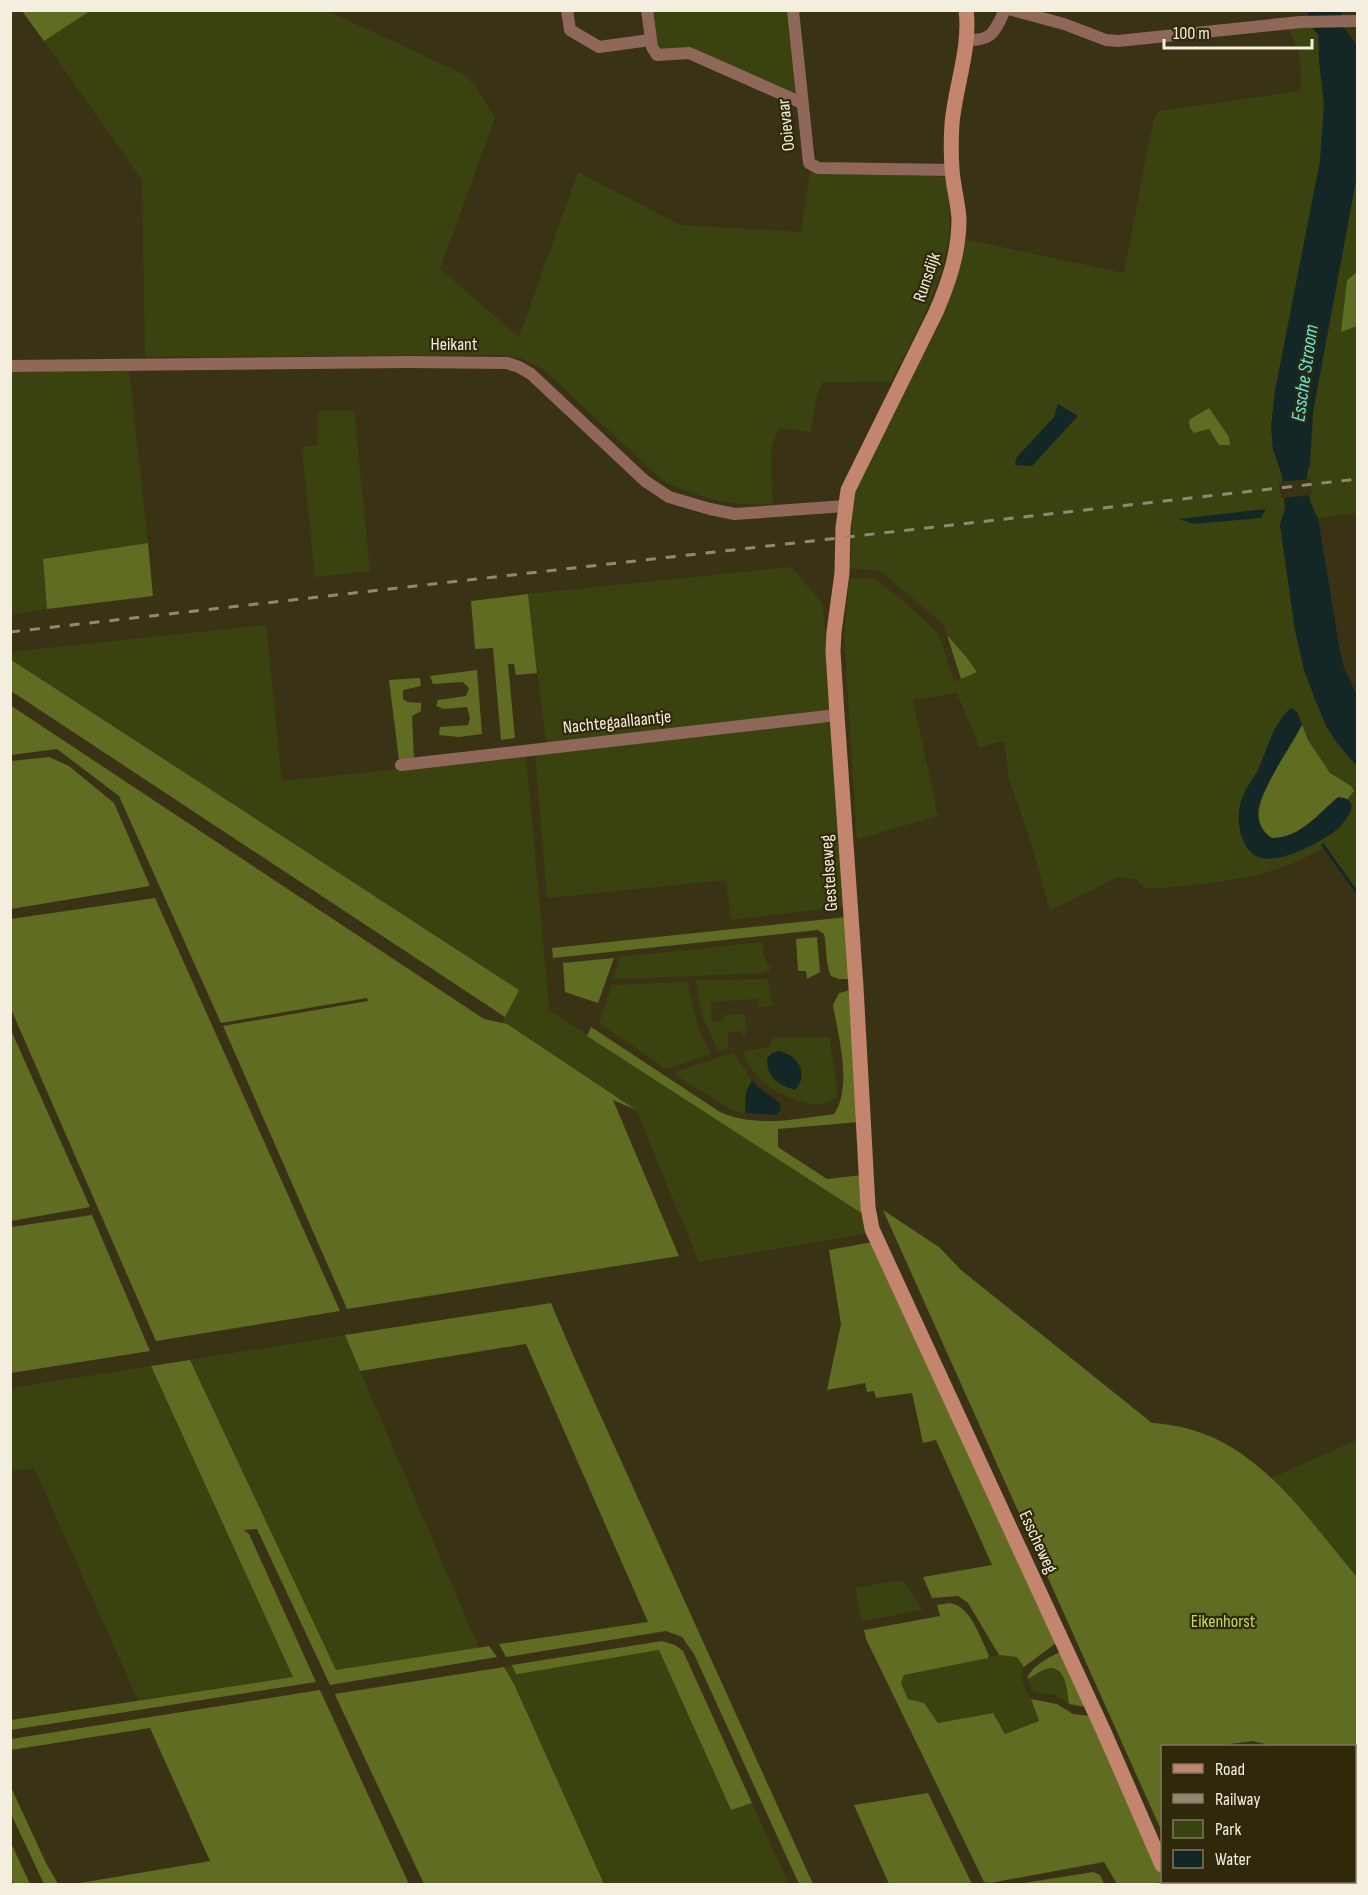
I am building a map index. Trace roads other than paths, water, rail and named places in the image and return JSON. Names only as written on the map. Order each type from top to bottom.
[{"type":"street","points":[[567,10],[570,30],[599,47],[650,40]]},
{"type":"street","points":[[647,10],[650,40],[657,55],[689,53],[802,103]]},
{"type":"street","name":"Ooievaar","points":[[793,10],[807,158],[813,167],[952,170]]},
{"type":"street","name":"Runsdijk","points":[[845,506],[848,490],[926,333],[953,269],[957,251],[958,217],[952,170],[952,121],[966,40],[966,10]]},
{"type":"street","points":[[966,40],[980,41],[988,38],[996,30],[1005,10]]},
{"type":"street","points":[[1012,10],[1064,24],[1106,40],[1118,41],[1304,22],[1353,21]]},
{"type":"street","name":"Heikant","points":[[10,366],[507,363],[531,375],[645,481],[669,497],[735,514],[845,506]]},
{"type":"street","name":"Gestelseweg","points":[[845,506],[842,573],[833,641],[868,1207],[872,1229],[876,1237]]},
{"type":"street","name":"Nachtegaallaantje","points":[[401,765],[837,715]]},
{"type":"street","name":"Esscheweg","points":[[876,1237],[1104,1732],[1161,1863]]},
{"type":"water","name":"Essche Stroom","points":[[1307,11],[1342,11],[1343,26],[1357,50],[1357,175],[1313,412],[1307,485],[1312,506],[1318,518],[1344,668],[1357,696],[1357,766],[1326,726],[1304,670],[1295,630],[1280,525],[1285,508],[1282,476],[1273,449],[1271,427],[1275,391],[1320,161],[1324,104],[1319,45],[1318,35],[1311,26]]},
{"type":"water","points":[[1058,404],[1078,416],[1032,466],[1015,465],[1016,458],[1054,417]]},
{"type":"water","points":[[1266,509],[1261,518],[1193,524],[1179,519]]},
{"type":"water","points":[[1291,708],[1297,712],[1302,725],[1260,803],[1258,819],[1263,830],[1272,838],[1292,834],[1308,824],[1338,797],[1346,799],[1352,807],[1334,832],[1317,842],[1283,857],[1262,858],[1254,855],[1244,843],[1241,836],[1239,811],[1246,789],[1259,768],[1275,728]]},
{"type":"water","points":[[778,1051],[791,1056],[800,1066],[801,1078],[795,1090],[778,1083],[769,1071],[767,1058]]},
{"type":"water","points":[[752,1080],[780,1103],[781,1109],[776,1115],[745,1113],[746,1092]]},
{"type":"waterway","points":[[1323,845],[1358,894]]},
{"type":"railway","points":[[10,632],[1358,479]]},
{"type":"park label","name":"Eikenhorst","points":[[1223,1621]]}]
